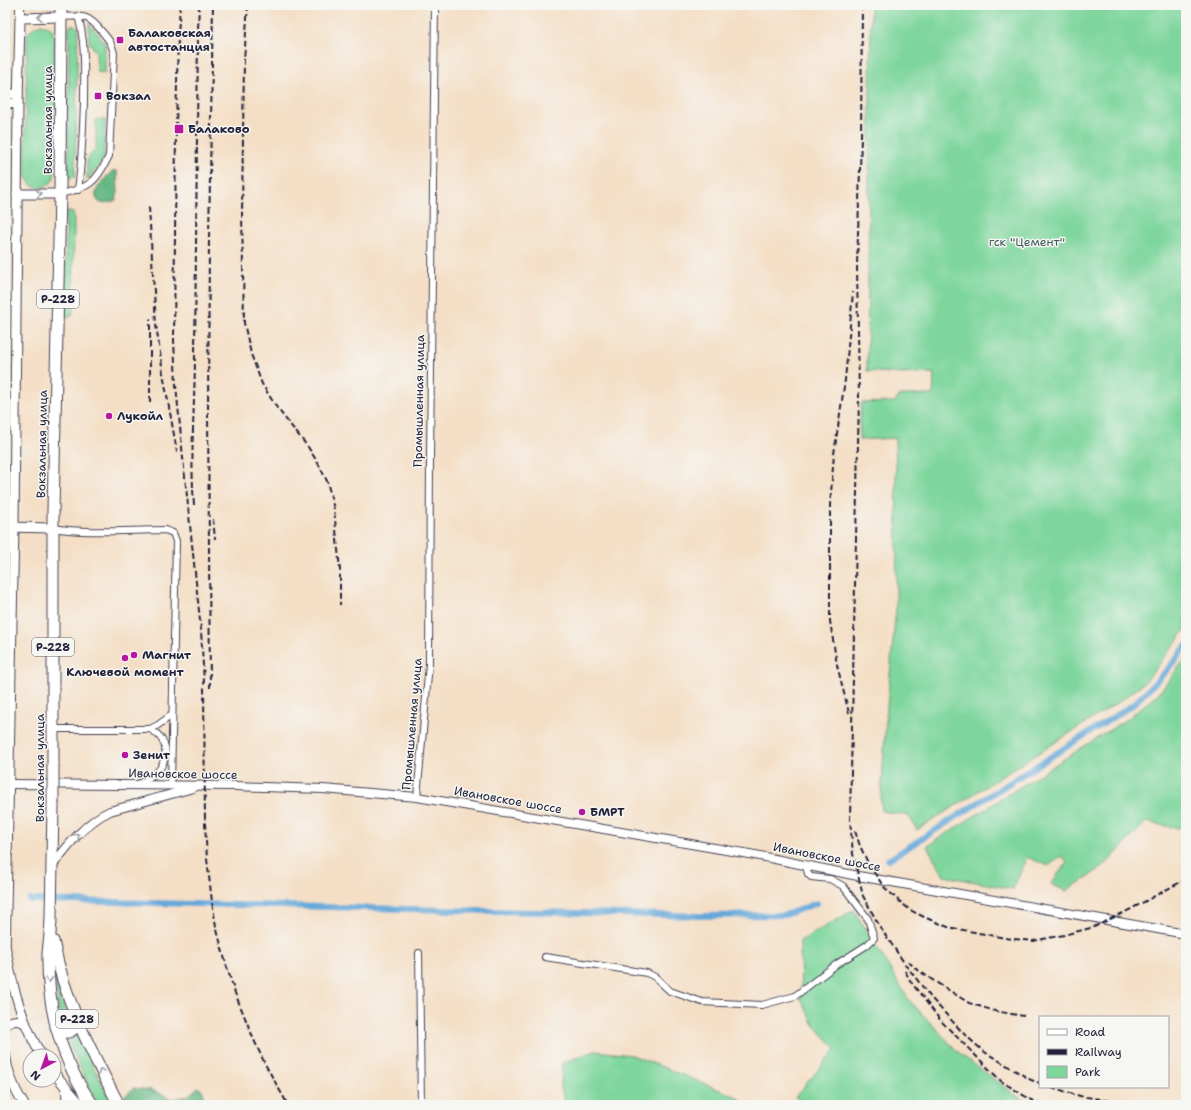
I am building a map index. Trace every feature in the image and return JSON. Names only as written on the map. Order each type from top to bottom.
[{"type":"highway","name":"Вокзальная улица","points":[[51,927],[53,805],[53,528],[60,194],[61,5]]},
{"type":"highway","name":"Р-228","points":[[51,927],[57,960],[78,1022],[91,1052],[119,1105]]},
{"type":"highway","name":"Р-228","points":[[51,927],[48,954],[49,980],[56,1027],[62,1048],[70,1066],[93,1105]]},
{"type":"highway","points":[[56,1027],[61,1031],[70,1032],[78,1022]]},
{"type":"main road","points":[[5,957],[6,799],[8,784],[9,527],[18,194],[20,18],[61,17]]},
{"type":"main road","points":[[5,94],[18,99]]},
{"type":"main road","points":[[5,103],[18,99]]},
{"type":"main road","points":[[18,194],[60,194]]},
{"type":"main road","points":[[9,527],[53,528]]},
{"type":"main road","points":[[5,947],[17,1000],[25,1023],[38,1048]]},
{"type":"main road","points":[[5,1025],[14,1020],[20,1020],[25,1023]]},
{"type":"main road","points":[[5,1053],[8,1070],[13,1085],[24,1105]]},
{"type":"main road","points":[[62,1083],[81,1105]]},
{"type":"main road","points":[[65,1105],[67,1098],[66,1088]]},
{"type":"street","points":[[20,5],[20,18]]},
{"type":"street","name":"Промышленная улица","points":[[417,797],[429,664],[435,5]]},
{"type":"street","points":[[78,16],[82,29],[84,70],[82,161],[78,190]]},
{"type":"street","points":[[60,194],[78,190],[87,186],[96,178],[104,167],[109,156],[114,52],[111,43],[89,18],[78,16],[61,17]]},
{"type":"street","points":[[53,528],[65,530],[165,530],[173,533],[176,541],[171,785]]},
{"type":"street","points":[[53,729],[150,729],[172,715]]},
{"type":"street","points":[[136,785],[153,776],[160,768],[166,756],[165,746],[159,736],[150,729]]},
{"type":"street","name":"Ивановское шоссе","points":[[8,784],[235,786],[323,789],[417,797],[755,855],[915,886],[1186,934]]},
{"type":"street","points":[[52,866],[76,836],[101,815],[110,811],[200,786]]},
{"type":"street","points":[[545,957],[647,973],[655,977],[670,991],[702,1002],[762,1005],[795,996],[837,964],[867,945],[874,938],[868,920],[843,886],[830,879],[811,877],[808,874],[806,866]]},
{"type":"street","points":[[419,953],[421,1105]]},
{"type":"green space","name":"гск \"Цемент\"","points":[[871,5],[1186,5],[1186,629],[1146,681],[1122,700],[917,830],[909,816],[882,811],[881,801],[886,717],[896,608],[897,518],[895,438],[859,440],[861,403],[895,402],[900,395],[933,395],[934,373],[901,374],[867,371]]},
{"type":"green space","points":[[89,23],[105,43],[105,73],[97,72],[96,52],[89,42]]},
{"type":"green space","points":[[41,24],[51,28],[55,36],[54,178],[49,185],[40,188],[31,185],[25,176],[27,34],[34,27]]},
{"type":"green space","points":[[71,25],[78,28],[75,177],[70,178],[68,176],[69,28]]},
{"type":"green space","points":[[96,119],[105,120],[104,159],[87,180],[87,160],[96,148]]},
{"type":"green space","points":[[112,171],[117,171],[118,192],[116,200],[112,202],[100,203],[96,195],[97,191],[102,182]]},
{"type":"green space","points":[[67,211],[72,212],[74,215],[73,313],[72,316],[69,317],[66,316]]},
{"type":"green space","points":[[1186,658],[1186,826],[1176,828],[1146,822],[1103,867],[1066,891],[1051,884],[1067,862],[1062,856],[1048,866],[1027,857],[1013,889],[944,876],[927,846],[1127,719],[1158,694]]},
{"type":"green space","points":[[854,910],[909,1000],[959,1053],[1029,1105],[809,1105],[795,1097],[836,1049],[814,1025],[801,999],[800,941]]},
{"type":"green space","points":[[55,978],[71,1022],[69,1026],[63,1024],[58,1006]]},
{"type":"green space","points":[[77,1032],[112,1105],[98,1105],[66,1037],[74,1038]]},
{"type":"green space","points":[[595,1051],[632,1055],[735,1096],[746,1105],[567,1105],[561,1089],[562,1063]]},
{"type":"green space","points":[[198,1087],[203,1091],[206,1105],[128,1105],[124,1097],[133,1088],[151,1090],[173,1099],[188,1096]]},
{"type":"waterway","points":[[888,860],[1134,704],[1167,670],[1186,646]]},
{"type":"waterway","points":[[30,900],[702,916],[785,915],[817,903]]},
{"type":"railway","points":[[180,5],[176,129],[174,340],[176,385],[201,630],[204,683],[205,823],[207,859],[216,926],[235,993],[265,1064],[288,1105]]},
{"type":"railway","points":[[194,505],[193,448],[199,5]]},
{"type":"railway","points":[[210,688],[208,413],[213,5]]},
{"type":"railway","points":[[248,5],[244,60],[242,213],[244,323],[251,354],[262,384],[277,408],[308,447],[327,481],[334,509],[340,570],[340,605]]},
{"type":"railway","points":[[862,5],[861,138],[857,265],[859,397],[850,819],[853,854],[863,896],[880,927],[905,964],[932,999],[964,1034],[983,1051],[1031,1080],[1039,1083]]},
{"type":"railway","points":[[149,207],[156,325],[177,452]]},
{"type":"railway","points":[[849,713],[837,665],[830,621],[830,506],[834,454],[845,380],[853,292]]},
{"type":"railway","points":[[150,319],[150,402]]},
{"type":"railway","points":[[213,519],[215,539]]},
{"type":"railway","points":[[855,831],[869,865],[884,887],[910,910],[948,927],[1005,938],[1033,941],[1094,927],[1186,879]]},
{"type":"railway","points":[[908,961],[915,968],[969,1003],[995,1011],[1024,1016]]},
{"type":"railway","points":[[905,971],[911,982],[941,1021],[1001,1081],[1031,1100],[1042,1105]]},
{"type":"railway","points":[[1054,1088],[1080,1096],[1137,1105]]},
{"type":"place","name":"Балаковская автостанция","points":[[120,40]]},
{"type":"place","name":"Вокзал","points":[[98,96]]},
{"type":"place","name":"Балаково","points":[[179,129]]},
{"type":"place","name":"Лукойл","points":[[109,416]]},
{"type":"place","name":"Магнит","points":[[134,655]]},
{"type":"place","name":"Ключевой момент","points":[[125,658]]},
{"type":"place","name":"Зенит","points":[[125,755]]},
{"type":"place","name":"БМРТ","points":[[582,812]]}]
